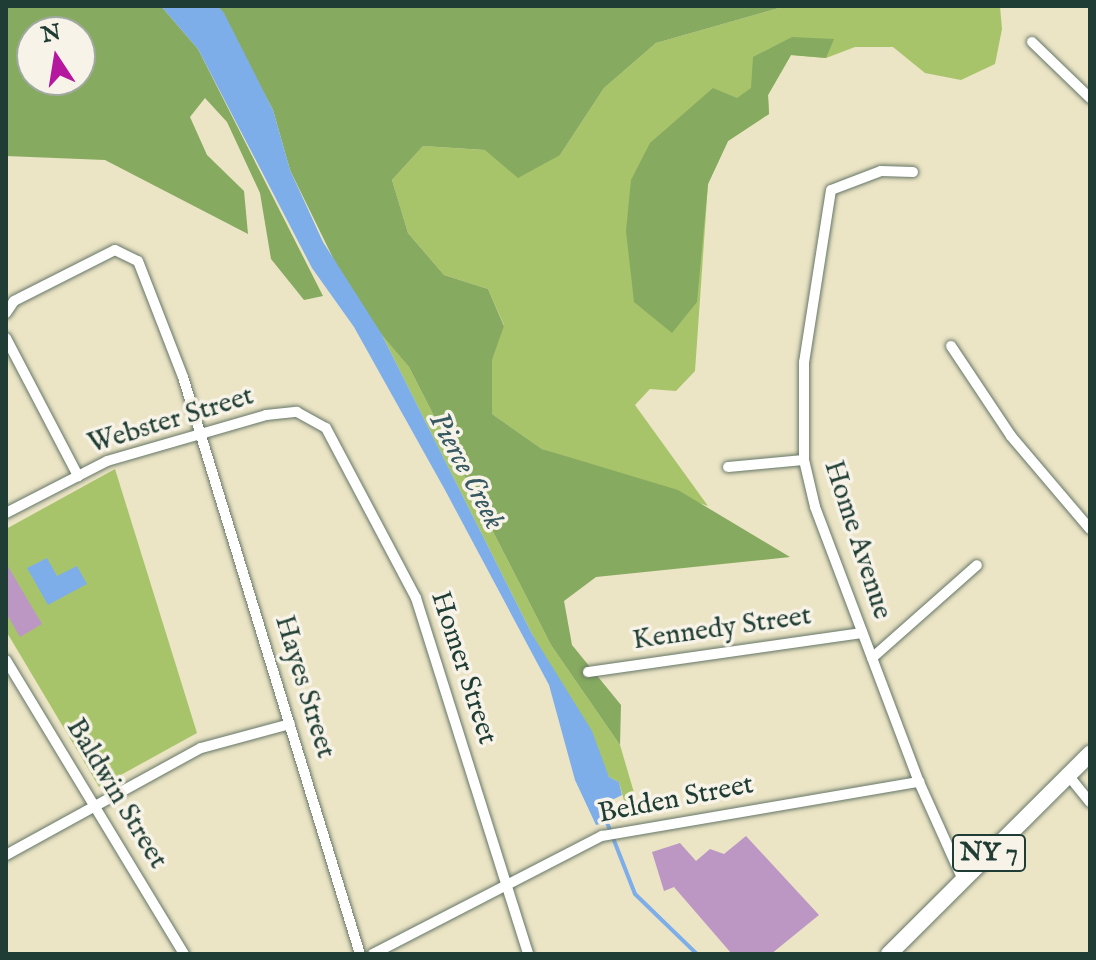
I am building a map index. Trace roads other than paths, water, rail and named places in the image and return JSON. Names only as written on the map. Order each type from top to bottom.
[{"type":"main road","name":"NY 7","points":[[889,954],[1090,754]]},
{"type":"street","points":[[1032,42],[1090,98]]},
{"type":"street","name":"Home Avenue","points":[[913,172],[881,171],[831,190],[804,362],[804,460],[862,633],[919,782],[963,880]]},
{"type":"street","name":"Hayes Street","points":[[6,313],[14,301],[95,258],[125,251],[147,280],[200,434],[360,954]]},
{"type":"street","points":[[6,338],[78,476]]},
{"type":"street","points":[[951,346],[1011,436],[1090,529]]},
{"type":"street","name":"Webster Street","points":[[6,513],[78,476],[200,434],[266,415],[311,417]]},
{"type":"street","name":"Homer Street","points":[[311,417],[332,436],[416,598],[528,954]]},
{"type":"street","points":[[728,467],[804,460]]},
{"type":"street","points":[[872,658],[977,565]]},
{"type":"street","name":"Kennedy Street","points":[[588,672],[862,633]]},
{"type":"street","name":"Baldwin Street","points":[[6,660],[184,954]]},
{"type":"street","points":[[6,855],[210,744],[290,724]]},
{"type":"street","points":[[1068,775],[1090,802]]},
{"type":"street","name":"Belden Street","points":[[373,954],[602,836],[632,828],[919,782]]},
{"type":"water","points":[[161,6],[218,6],[224,13],[273,110],[290,170],[323,242],[381,333],[532,634],[592,731],[609,777],[619,782],[622,795],[610,801],[616,820],[596,825],[575,780],[549,685],[354,327],[312,268],[198,49]]},
{"type":"water","points":[[47,558],[57,576],[77,566],[87,584],[48,605],[27,568]]},
{"type":"waterway","name":"Pierce Creek","points":[[606,820],[635,894],[697,954]]}]
